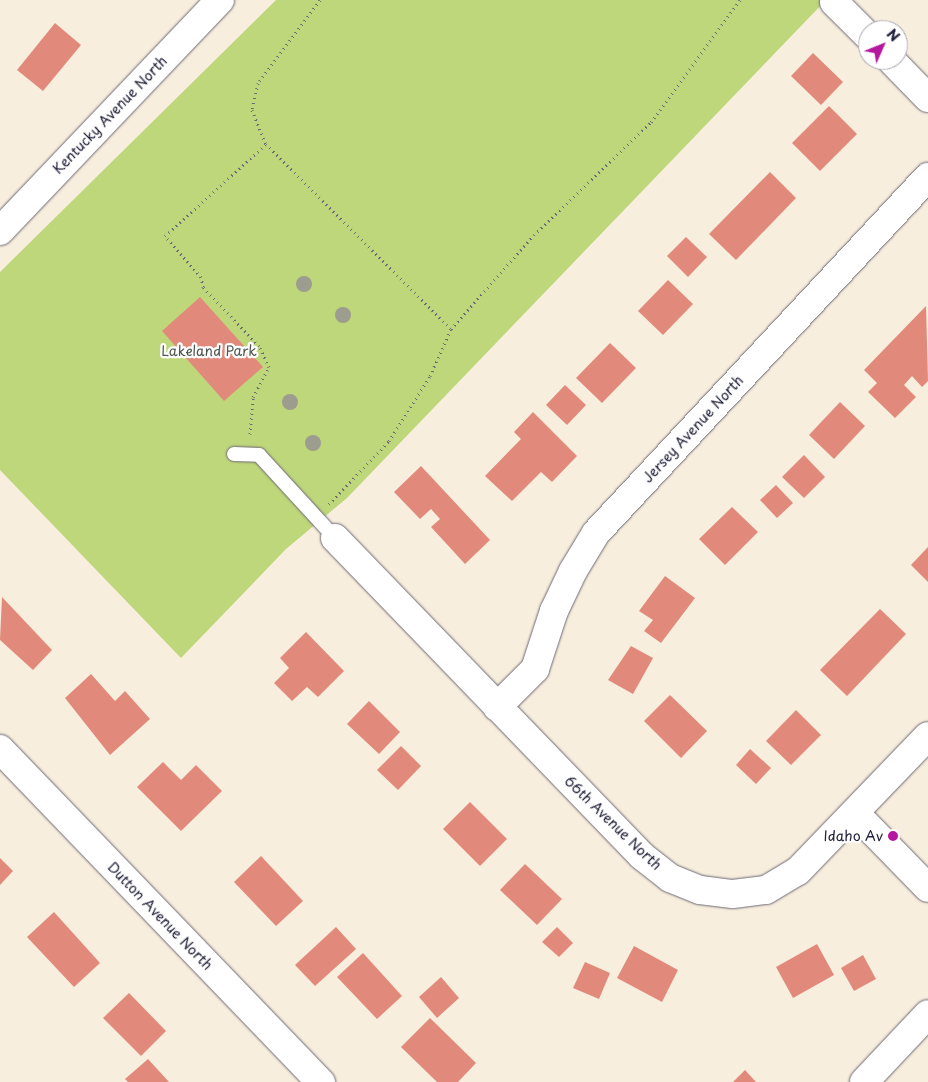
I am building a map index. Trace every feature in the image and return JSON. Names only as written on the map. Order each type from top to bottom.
[{"type":"street","name":"Kentucky Avenue North","points":[[0,231],[220,0]]},
{"type":"street","points":[[834,2],[858,26]]},
{"type":"street","points":[[901,70],[928,98]]},
{"type":"street","name":"Jersey Avenue North","points":[[497,707],[535,668],[565,587],[596,533],[928,177]]},
{"type":"street","name":"66th Avenue North","points":[[335,538],[642,856],[670,878],[700,890],[733,894],[766,890],[798,871],[856,814],[928,736]]},
{"type":"street","name":"Dutton Avenue North","points":[[0,749],[320,1082]]},
{"type":"street","points":[[856,814],[928,888]]},
{"type":"street","points":[[864,1082],[928,1014]]},
{"type":"lane","points":[[234,454],[259,455],[318,515],[335,538]]},
{"type":"path","points":[[320,0],[258,84],[252,110],[266,144],[451,329]]},
{"type":"path","points":[[318,515],[389,441],[430,376],[451,329],[534,235],[651,122],[740,0]]},
{"type":"path","points":[[249,455],[253,397],[269,367],[259,346],[203,287],[201,276],[165,236],[266,144]]},
{"type":"green space","name":"Lakeland Park","points":[[276,0],[826,0],[347,498],[286,549],[181,658],[0,470],[0,272]]},
{"type":"building","points":[[55,23],[81,45],[43,91],[17,70]]},
{"type":"building","points":[[813,53],[843,82],[821,105],[791,76]]},
{"type":"building","points":[[829,106],[857,134],[820,171],[792,143]]},
{"type":"building","points":[[770,172],[796,198],[736,260],[709,234]]},
{"type":"building","points":[[686,237],[707,257],[688,277],[667,256]]},
{"type":"building","points":[[668,280],[693,304],[663,335],[638,311]]},
{"type":"building","points":[[200,297],[263,367],[224,401],[162,331]]},
{"type":"building","points":[[926,306],[928,381],[922,387],[912,376],[904,385],[916,397],[895,418],[868,392],[877,383],[864,370]]},
{"type":"building","points":[[610,343],[636,368],[602,403],[576,378]]},
{"type":"building","points":[[565,385],[586,405],[567,425],[546,405]]},
{"type":"building","points":[[840,402],[865,426],[834,459],[809,435]]},
{"type":"building","points":[[533,412],[577,456],[552,482],[541,472],[512,501],[485,476],[521,439],[514,432]]},
{"type":"building","points":[[804,455],[825,477],[804,498],[782,477]]},
{"type":"building","points":[[421,466],[490,540],[465,564],[431,527],[440,519],[431,509],[420,519],[394,492]]},
{"type":"building","points":[[776,485],[793,503],[777,518],[760,500]]},
{"type":"building","points":[[732,507],[758,532],[725,565],[699,539]]},
{"type":"building","points":[[928,547],[928,582],[911,565]]},
{"type":"building","points":[[665,576],[695,598],[661,643],[644,631],[653,620],[639,611]]},
{"type":"building","points":[[2,597],[52,650],[33,670],[0,640]]},
{"type":"building","points":[[880,609],[906,634],[847,696],[820,670]]},
{"type":"building","points":[[306,632],[344,671],[318,697],[307,687],[292,701],[274,683],[289,668],[280,658]]},
{"type":"building","points":[[631,646],[653,658],[633,694],[608,680]]},
{"type":"building","points":[[91,674],[115,701],[125,691],[150,719],[110,755],[65,698]]},
{"type":"building","points":[[670,695],[707,731],[681,758],[644,721]]},
{"type":"building","points":[[369,701],[400,732],[379,754],[347,724]]},
{"type":"building","points":[[796,710],[821,735],[791,765],[766,741]]},
{"type":"building","points":[[401,746],[421,766],[398,790],[377,770]]},
{"type":"building","points":[[750,749],[771,768],[756,784],[736,765]]},
{"type":"building","points":[[163,762],[181,780],[196,765],[222,791],[181,831],[137,787]]},
{"type":"building","points":[[470,802],[507,839],[480,866],[443,829]]},
{"type":"building","points":[[261,856],[303,901],[276,926],[234,882]]},
{"type":"building","points":[[0,858],[13,871],[0,885]]},
{"type":"building","points":[[525,864],[562,899],[537,925],[500,890]]},
{"type":"building","points":[[54,912],[100,963],[74,987],[27,937]]},
{"type":"building","points":[[336,927],[356,949],[315,986],[295,965]]},
{"type":"building","points":[[557,927],[573,943],[559,957],[542,942]]},
{"type":"building","points":[[817,944],[834,975],[793,998],[776,967]]},
{"type":"building","points":[[634,946],[678,970],[662,1002],[617,978]]},
{"type":"building","points":[[363,953],[402,996],[377,1019],[337,977]]},
{"type":"building","points":[[863,955],[876,979],[854,991],[841,968]]},
{"type":"building","points":[[585,962],[610,973],[599,999],[573,988]]},
{"type":"building","points":[[441,977],[459,998],[437,1018],[419,997]]},
{"type":"building","points":[[129,993],[166,1031],[141,1056],[103,1018]]},
{"type":"building","points":[[430,1018],[476,1063],[458,1082],[437,1082],[401,1047]]},
{"type":"building","points":[[148,1059],[169,1082],[128,1082],[125,1079]]},
{"type":"building","points":[[745,1070],[756,1082],[733,1082]]},
{"type":"place","name":"Idaho Av","points":[[893,836]]}]
